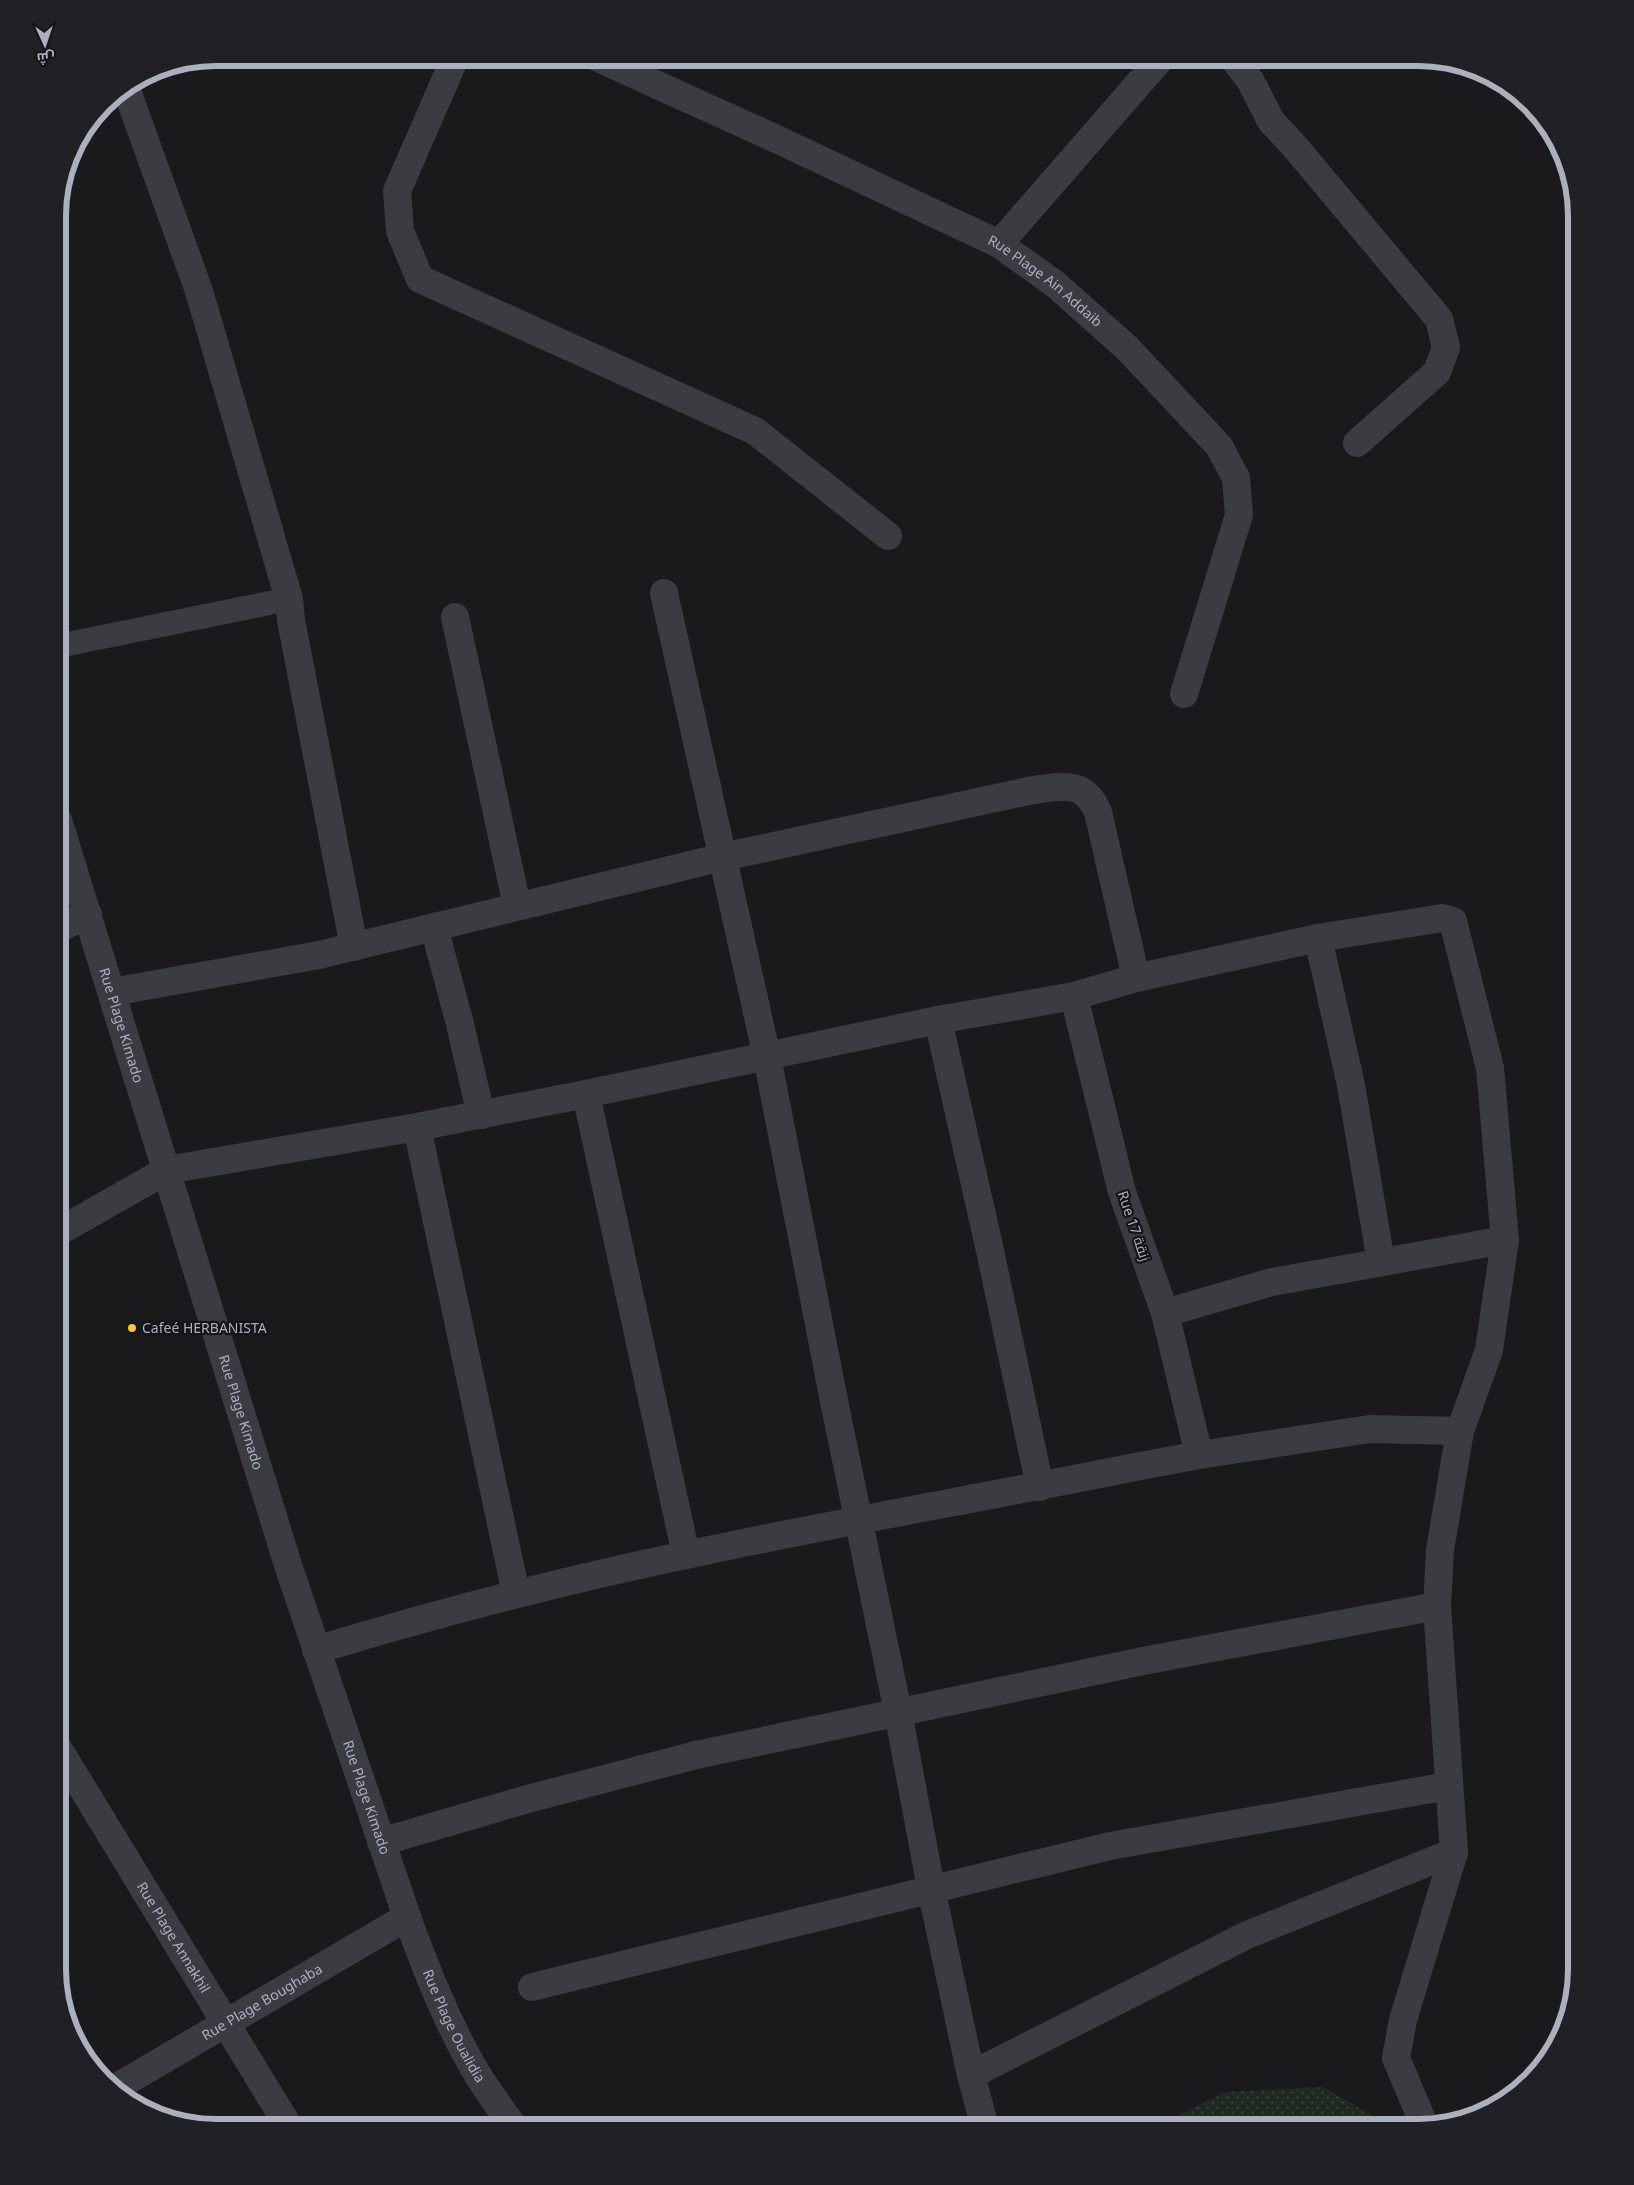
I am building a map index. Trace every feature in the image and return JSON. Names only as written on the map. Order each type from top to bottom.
[{"type":"street","points":[[451,67],[397,191],[400,231],[420,279],[755,431],[888,536]]},
{"type":"street","name":"Rue Plage Ain Addaib","points":[[618,67],[770,136],[999,244],[1055,284],[1126,348],[1218,446],[1236,478],[1239,516],[1184,694]]},
{"type":"street","points":[[999,244],[1153,67]]},
{"type":"street","points":[[1240,67],[1250,80],[1271,121],[1296,148],[1439,319],[1446,347],[1438,372],[1357,443]]},
{"type":"street","points":[[128,95],[199,292],[289,599],[291,620],[354,947]]},
{"type":"street","points":[[664,593],[696,747],[723,856],[767,1057],[832,1392],[898,1712],[931,1888],[971,2075],[983,2119]]},
{"type":"street","points":[[455,618],[517,906]]},
{"type":"street","points":[[112,992],[319,955],[723,856],[1033,790],[1068,786],[1080,789],[1089,796],[1098,812],[1136,978]]},
{"type":"street","name":"Rue Plage Kimado","points":[[67,847],[243,1422],[316,1650],[407,1917]]},
{"type":"street","points":[[67,925],[88,914]]},
{"type":"street","points":[[66,1227],[167,1170],[481,1115],[938,1020],[1074,996],[1136,978],[1318,938],[1442,918],[1453,920],[1490,1068],[1505,1240],[1489,1350],[1460,1431],[1440,1550],[1437,1606],[1454,1852],[1403,2020],[1396,2058],[1422,2119]]},
{"type":"street","points":[[434,927],[460,1024],[481,1115]]},
{"type":"street","points":[[1318,938],[1351,1085],[1381,1262]]},
{"type":"street","name":"Rue 17 زنقة","points":[[1074,996],[1122,1192],[1165,1313],[1199,1455]]},
{"type":"street","points":[[938,1020],[989,1246],[1040,1487]]},
{"type":"street","points":[[586,1094],[686,1555]]},
{"type":"street","points":[[417,1127],[516,1594]]},
{"type":"street","points":[[1165,1313],[1272,1282],[1505,1240]]},
{"type":"street","points":[[316,1650],[412,1621],[516,1594],[686,1555],[859,1520],[1040,1487],[1199,1455],[1370,1429],[1460,1431]]},
{"type":"street","points":[[381,1842],[533,1798],[696,1755],[1143,1661],[1437,1606]]},
{"type":"street","name":"Rue Plage Annakhil","points":[[66,1761],[284,2119]]},
{"type":"street","points":[[532,1987],[931,1888],[1119,1844],[1448,1786]]},
{"type":"street","points":[[971,2075],[1247,1935],[1454,1852]]},
{"type":"street","name":"Rue Plage Boughaba","points":[[122,2084],[407,1917]]},
{"type":"street","name":"Rue Plage Oualidia","points":[[407,1917],[435,1991],[456,2035],[474,2069],[508,2119]]},
{"type":"lane","points":[[67,644],[289,599]]},
{"type":"shaded area","points":[[1323,2087],[1378,2119],[1171,2119],[1225,2092]]},
{"type":"place","name":"Cafeé HERBANISTA","points":[[132,1328]]}]
